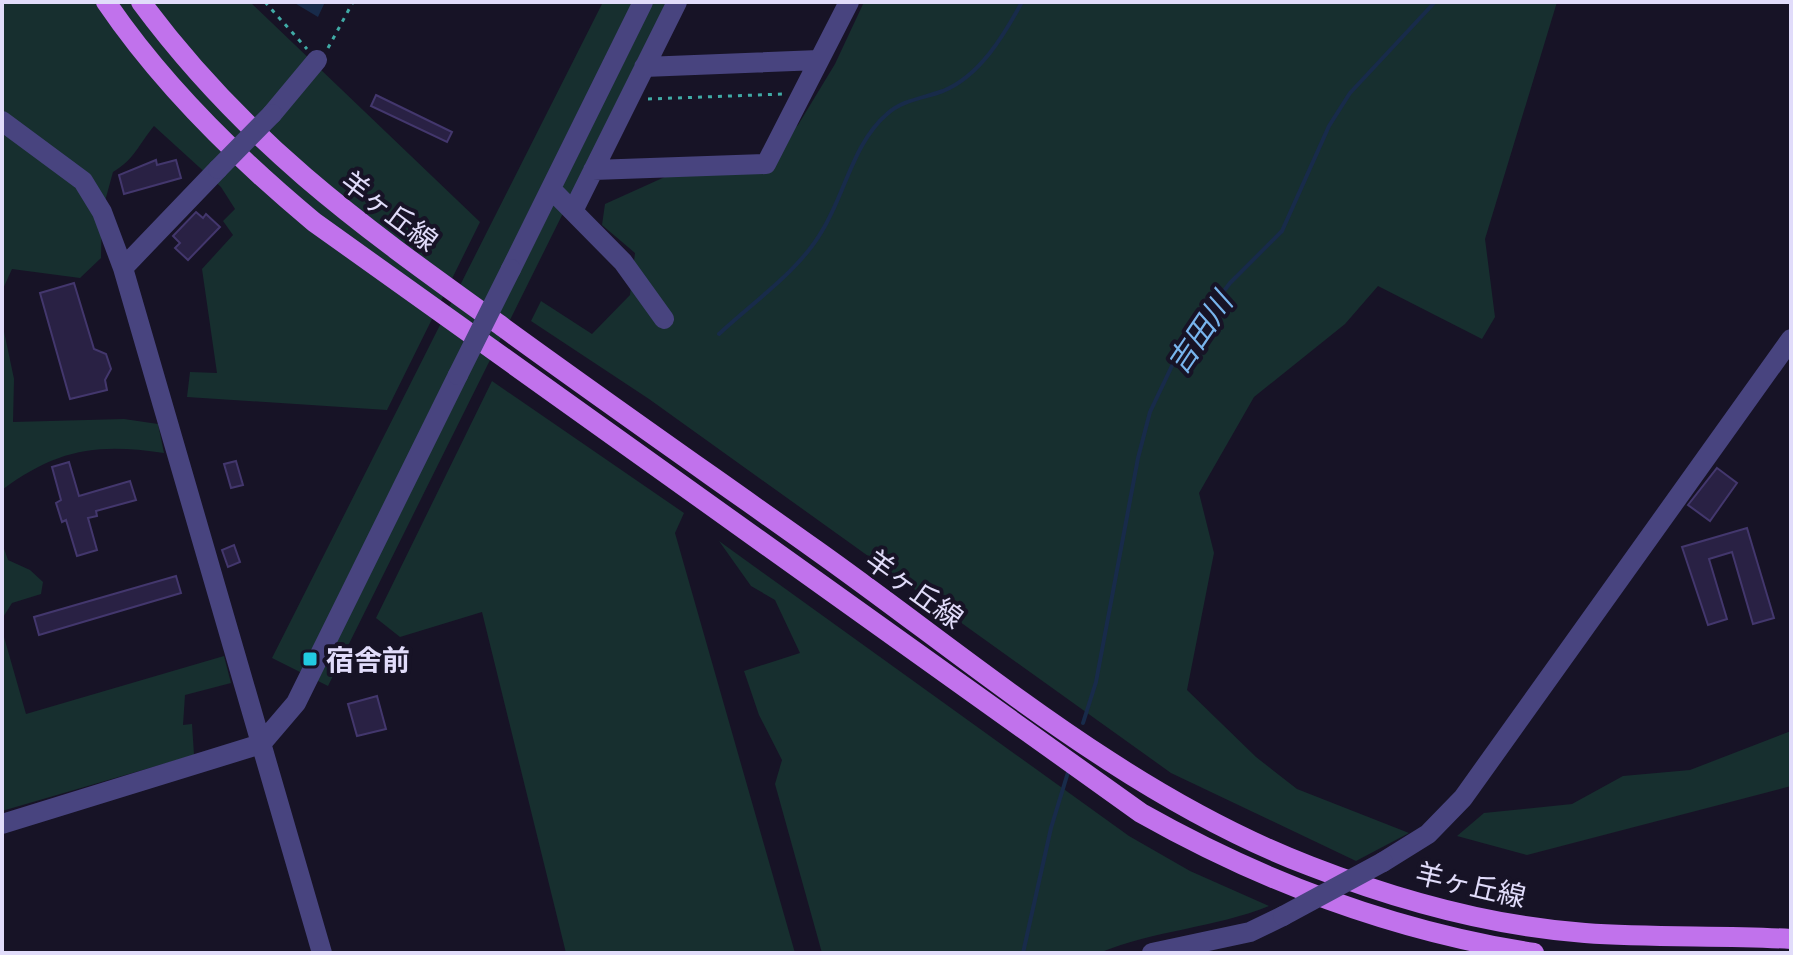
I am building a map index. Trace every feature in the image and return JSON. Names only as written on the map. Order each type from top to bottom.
[{"type":"main road","name":"羊ヶ丘線","points":[[106,2],[155,64],[243,163],[314,222],[1141,813],[1262,876],[1340,906],[1424,933],[1534,953]]},
{"type":"main road","name":"羊ヶ丘線","points":[[141,2],[180,55],[257,137],[373,235],[1093,749],[1227,831],[1368,888],[1424,905],[1522,925],[1584,933],[1791,939]]},
{"type":"lane","points":[[2,824],[261,744],[296,703],[643,2]]},
{"type":"lane","points":[[574,209],[677,2]]},
{"type":"lane","points":[[593,170],[766,164],[849,2]]},
{"type":"lane","points":[[123,268],[272,114],[317,60]]},
{"type":"lane","points":[[644,67],[819,60]]},
{"type":"lane","points":[[2,121],[83,181],[102,212],[123,268],[322,953]]},
{"type":"lane","points":[[551,189],[623,262],[664,319]]},
{"type":"lane","points":[[1152,953],[1250,932],[1383,862],[1428,834],[1463,798],[1791,339]]},
{"type":"path","points":[[265,2],[317,60],[333,41],[353,2]]},
{"type":"path","points":[[628,100],[802,93]]},
{"type":"green space","points":[[2,2],[250,2],[480,222],[387,410],[187,397],[190,372],[217,373],[202,269],[233,235],[223,221],[235,209],[221,187],[154,126],[131,157],[113,172],[102,212],[101,258],[80,278],[12,269],[2,291]]},
{"type":"green space","points":[[603,2],[668,2],[328,686],[272,658]]},
{"type":"green space","points":[[864,2],[1557,2],[1485,239],[1495,317],[1482,339],[1378,286],[1345,324],[1254,397],[1199,493],[1214,553],[1187,690],[1256,757],[1297,789],[1409,833],[1356,861],[1171,773],[649,399],[531,321],[541,301],[592,334],[630,295],[635,253],[602,225],[605,204],[667,176],[756,159],[798,125],[835,64]]},
{"type":"green space","points":[[2,322],[14,379],[13,422],[124,419],[158,424],[164,453],[118,449],[78,452],[41,466],[2,490]]},
{"type":"green space","points":[[492,381],[684,513],[675,533],[795,953],[566,953],[482,612],[400,637],[376,618]]},
{"type":"green space","points":[[719,541],[1129,836],[1190,871],[1269,906],[1099,953],[822,953],[775,784],[782,760],[759,715],[744,671],[800,653],[775,600],[751,586]]},
{"type":"green space","points":[[2,543],[8,560],[30,570],[43,582],[41,594],[12,603],[2,619]]},
{"type":"green space","points":[[2,630],[26,714],[224,656],[231,683],[185,695],[183,725],[192,724],[194,755],[2,811]]},
{"type":"green space","points":[[1791,731],[1791,786],[1527,855],[1457,836],[1484,813],[1572,804],[1623,776],[1690,770]]},
{"type":"water","points":[[293,2],[325,2],[318,17]]},
{"type":"building","points":[[376,95],[452,132],[447,142],[371,106]]},
{"type":"building","points":[[156,160],[157,165],[176,160],[181,178],[124,194],[119,175]]},
{"type":"building","points":[[196,212],[203,218],[206,214],[220,227],[188,260],[175,248],[180,243],[173,236]]},
{"type":"building","points":[[74,283],[94,349],[106,354],[111,369],[105,380],[107,390],[70,399],[40,293]]},
{"type":"building","points":[[236,461],[243,485],[231,488],[224,464]]},
{"type":"building","points":[[69,462],[79,496],[130,481],[136,500],[96,511],[97,516],[88,518],[97,550],[77,556],[66,520],[62,522],[56,503],[61,500],[52,467]]},
{"type":"building","points":[[1717,468],[1737,483],[1710,521],[1688,505]]},
{"type":"building","points":[[1747,528],[1774,618],[1753,624],[1732,552],[1709,559],[1727,619],[1708,625],[1682,547]]},
{"type":"building","points":[[234,545],[240,562],[228,567],[222,550]]},
{"type":"building","points":[[176,576],[181,593],[39,635],[34,617]]},
{"type":"building","points":[[377,696],[386,729],[357,736],[348,704]]},
{"type":"waterway","points":[[719,334],[788,273],[812,246],[830,217],[858,154],[875,126],[899,105],[943,91],[980,65],[999,41],[1022,2]]},
{"type":"waterway","name":"吉田川","points":[[1083,723],[1096,682],[1138,458],[1150,412],[1180,349],[1230,283],[1282,231],[1329,126],[1350,93],[1435,2]]},
{"type":"waterway","name":"吉田川","points":[[1023,953],[1051,828],[1069,769]]},
{"type":"place","name":"宿舎前","points":[[310,659]]}]
